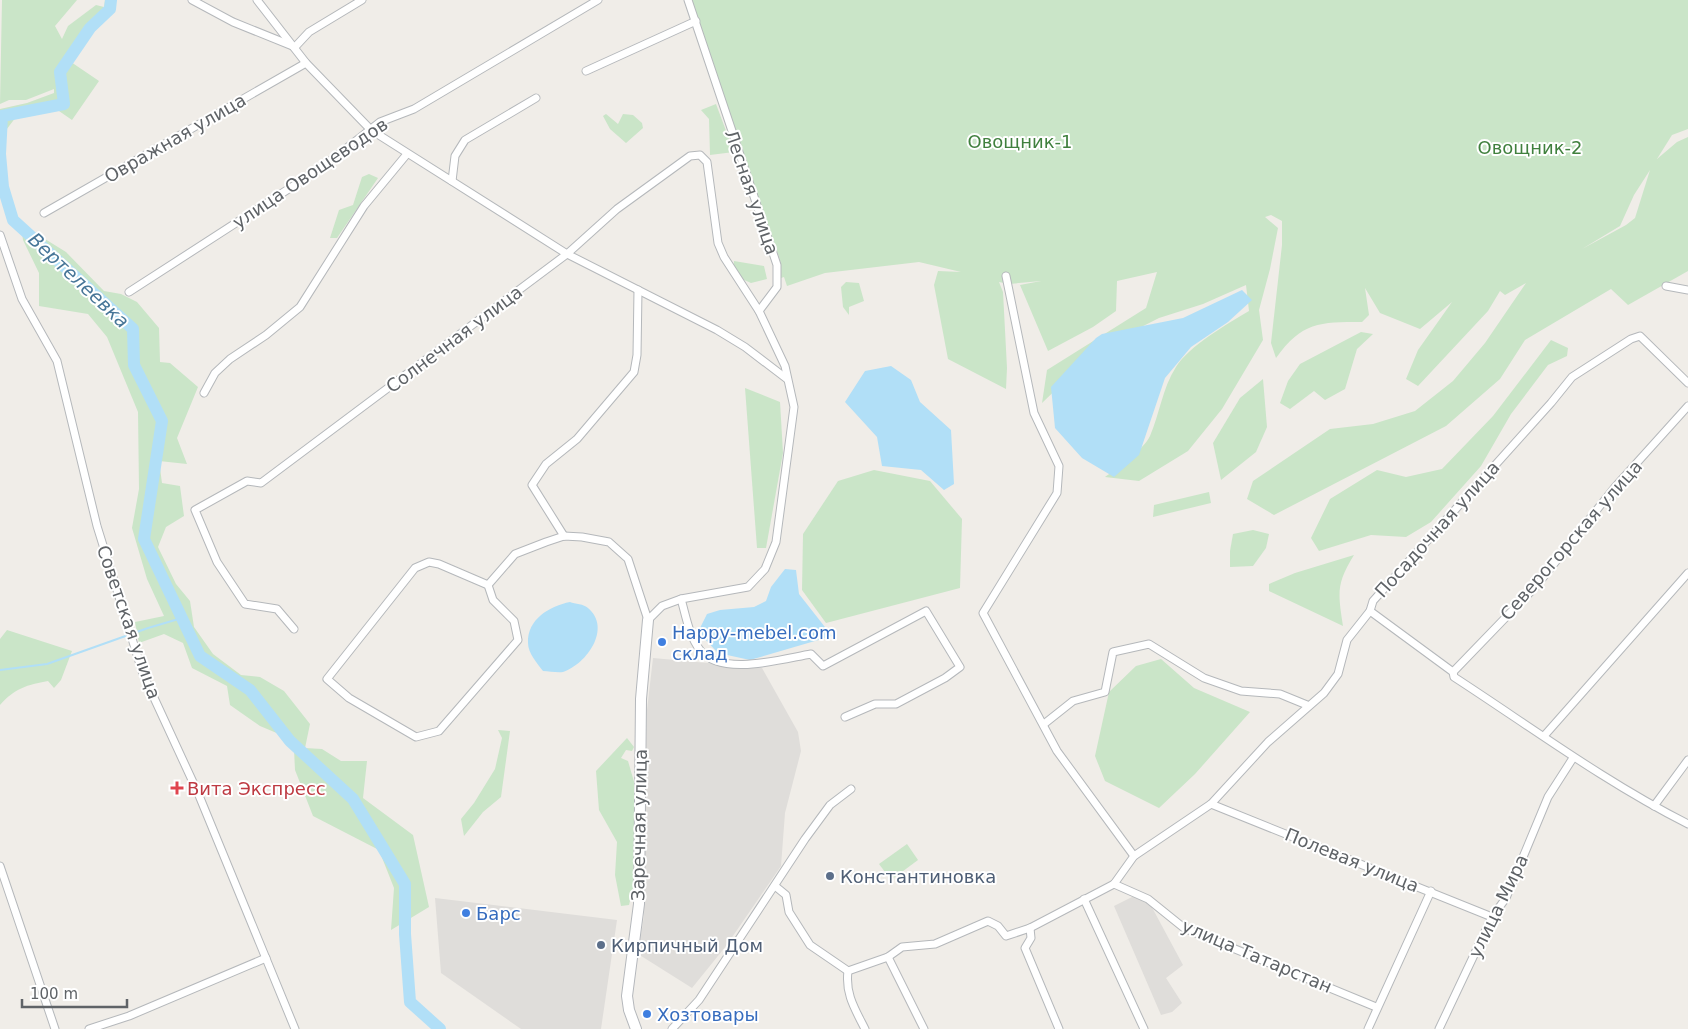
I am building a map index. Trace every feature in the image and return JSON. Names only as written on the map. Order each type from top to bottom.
[{"type":"street","points":[[192,0],[233,22],[295,46]]},
{"type":"street","points":[[256,0],[279,31],[295,46],[306,63],[371,130],[567,254],[738,343],[787,379]]},
{"type":"street","points":[[295,46],[309,32],[362,0]]},
{"type":"street","name":"улица Овощеводов","points":[[129,292],[321,168],[380,122],[414,109],[598,0]]},
{"type":"street","name":"Лесная улица","points":[[688,0],[737,152],[777,265],[777,287],[760,311]]},
{"type":"street","points":[[586,71],[696,21]]},
{"type":"street","name":"Овражная улица","points":[[44,213],[306,63]]},
{"type":"street","points":[[452,181],[455,156],[465,140],[536,98]]},
{"type":"street","points":[[204,393],[215,373],[230,359],[266,335],[300,307],[364,206],[407,154]]},
{"type":"street","name":"Солнечная улица","points":[[294,629],[277,610],[245,604],[217,562],[195,510],[247,481],[261,483],[567,254],[617,209],[690,156],[700,155],[707,162],[718,243],[724,257],[760,311]]},
{"type":"street","name":"Советская улица","points":[[0,236],[22,299],[57,361],[96,526],[143,674],[198,793],[295,1029]]},
{"type":"street","points":[[1006,276],[1034,413],[1059,466],[1057,494],[983,613],[1057,751],[1134,856]]},
{"type":"street","points":[[1666,286],[1688,290]]},
{"type":"street","points":[[564,536],[532,485],[546,464],[577,439],[634,372],[638,355],[638,290]]},
{"type":"street","points":[[488,585],[515,554],[564,536],[609,542],[628,559],[648,620],[662,606],[681,599],[748,587],[764,569],[776,542],[794,407],[785,366],[760,311]]},
{"type":"street","name":"Посадочная улица","points":[[888,957],[902,947],[935,944],[988,921],[998,926],[1006,936],[1030,928],[1114,884],[1134,856],[1211,804],[1268,742],[1289,726],[1307,706],[1324,693],[1338,674],[1347,640],[1370,611],[1373,601],[1387,583],[1551,403],[1572,377],[1631,339],[1640,336],[1688,383]]},
{"type":"street","name":"Северогорская улица","points":[[1452,672],[1537,585],[1615,487],[1688,406]]},
{"type":"street","points":[[429,562],[439,564],[488,585],[493,600],[514,621],[518,640],[439,731],[416,737],[349,698],[327,679],[415,568],[429,562]]},
{"type":"street","points":[[1544,736],[1688,573]]},
{"type":"street","points":[[681,599],[689,629],[700,651],[719,661],[742,666],[811,654],[823,666],[926,611],[960,667],[945,678],[896,704],[875,704],[845,716]]},
{"type":"street","points":[[1370,611],[1452,672],[1454,677],[1544,736],[1573,758],[1688,824]]},
{"type":"street","name":"Заречная улица","points":[[636,1029],[629,1010],[627,996],[639,904],[641,699],[648,620]]},
{"type":"street","points":[[1044,724],[1073,701],[1105,692],[1114,652],[1149,644],[1204,678],[1241,691],[1280,694],[1307,706]]},
{"type":"street","name":"улица Мира","points":[[1439,1029],[1492,917],[1506,898],[1548,797],[1573,758]]},
{"type":"street","points":[[1654,806],[1688,760]]},
{"type":"street","points":[[672,1029],[699,1000],[830,804],[851,789]]},
{"type":"street","name":"Полевая улица","points":[[1211,804],[1492,917]]},
{"type":"street","points":[[0,866],[55,1029]]},
{"type":"street","name":"улица Татарстан","points":[[1114,884],[1148,899],[1184,928],[1376,1007]]},
{"type":"street","points":[[775,886],[786,895],[789,912],[810,945],[848,971]]},
{"type":"street","points":[[1368,1029],[1376,1007],[1431,891]]},
{"type":"street","points":[[1084,899],[1144,1029]]},
{"type":"street","points":[[1030,928],[1031,938],[1025,948],[1059,1029]]},
{"type":"street","points":[[848,971],[888,957],[924,1029]]},
{"type":"street","points":[[89,1029],[129,1016],[266,958]]},
{"type":"street","points":[[848,971],[846,986],[848,995],[865,1029]]},
{"type":"shaded area","points":[[653,658],[762,668],[798,732],[801,751],[785,813],[781,866],[726,946],[692,988],[638,954],[644,916],[647,710]]},
{"type":"shaded area","points":[[1134,896],[1148,900],[1183,965],[1166,978],[1182,1003],[1172,1012],[1161,1015],[1114,906]]},
{"type":"shaded area","points":[[435,898],[617,920],[601,1029],[521,1029],[441,973]]},
{"type":"green space","points":[[2,0],[77,0],[55,26],[62,39],[68,26],[96,5],[104,7],[105,0],[115,0],[113,12],[84,38],[71,62],[99,81],[72,120],[59,111],[28,111],[16,117],[0,138],[0,109],[27,103],[54,93],[54,89],[26,100],[9,100],[0,104]]},
{"type":"green space","points":[[689,0],[1688,0],[1688,129],[1672,135],[1657,159],[1677,142],[1688,137],[1688,271],[1628,305],[1611,289],[1525,340],[1500,379],[1446,426],[1274,515],[1247,499],[1253,481],[1330,429],[1373,424],[1415,411],[1453,381],[1485,343],[1526,283],[1505,295],[1500,291],[1488,311],[1418,386],[1406,379],[1418,350],[1452,302],[1420,329],[1380,313],[1365,288],[1369,315],[1362,322],[1323,324],[1303,331],[1285,346],[1276,358],[1271,343],[1282,245],[1282,221],[1271,215],[1265,217],[1278,228],[1259,310],[1263,340],[1222,409],[1188,451],[1139,481],[1105,477],[1130,458],[1147,441],[1167,384],[1182,359],[1199,343],[1249,311],[1246,285],[1203,304],[1159,318],[1098,349],[1042,403],[1047,370],[1146,308],[1157,272],[1117,281],[1116,311],[1093,327],[1048,351],[1020,285],[1041,281],[1009,284],[999,282],[1003,292],[1007,368],[1006,389],[948,359],[934,285],[938,271],[961,272],[919,262],[825,273],[787,286],[784,277],[781,278],[778,264],[781,264]],"holes":[[[1650,170],[1635,218],[1626,225],[1582,249],[1620,226],[1634,195]]]},
{"type":"green space","points":[[716,104],[734,152],[710,155],[709,119],[701,110]]},
{"type":"green space","points":[[606,114],[618,124],[623,114],[633,115],[642,123],[643,128],[626,143],[610,129],[603,116]]},
{"type":"green space","points":[[369,174],[378,178],[337,238],[330,238],[339,210],[353,205],[362,177]]},
{"type":"green space","points":[[32,231],[66,252],[104,291],[121,294],[137,302],[159,328],[160,362],[170,363],[198,387],[177,438],[187,464],[159,461],[162,483],[180,486],[184,516],[166,527],[158,547],[176,584],[190,601],[194,627],[213,654],[241,675],[260,677],[284,691],[310,724],[305,748],[322,749],[341,761],[367,761],[363,798],[413,835],[429,907],[391,930],[394,888],[379,850],[313,816],[295,770],[294,749],[279,734],[260,726],[230,705],[227,686],[192,668],[183,643],[164,634],[139,643],[135,622],[164,616],[147,579],[132,528],[139,489],[138,412],[107,337],[88,314],[39,306],[39,273],[23,240],[22,232]]},
{"type":"green space","points":[[734,261],[764,266],[767,279],[751,283],[733,275]]},
{"type":"green space","points":[[846,282],[859,283],[864,301],[849,307],[849,315],[843,307],[841,287]]},
{"type":"green space","points":[[1361,332],[1373,334],[1357,349],[1345,389],[1325,400],[1314,391],[1290,409],[1280,403],[1288,381],[1300,364]]},
{"type":"green space","points":[[1551,340],[1568,348],[1567,356],[1548,365],[1511,414],[1481,466],[1431,522],[1406,537],[1371,535],[1319,551],[1311,538],[1330,499],[1377,470],[1406,477],[1442,469],[1493,416]]},
{"type":"green space","points":[[1263,379],[1267,427],[1256,452],[1221,480],[1213,443],[1240,398]]},
{"type":"green space","points":[[745,388],[780,402],[783,453],[766,548],[757,548]]},
{"type":"green space","points":[[874,470],[930,481],[962,519],[960,588],[826,623],[802,590],[803,534],[838,481]]},
{"type":"green space","points":[[1209,492],[1211,503],[1153,517],[1154,505]]},
{"type":"green space","points":[[1253,530],[1269,534],[1266,548],[1253,566],[1230,567],[1233,534]]},
{"type":"green space","points":[[1354,555],[1341,582],[1340,605],[1343,626],[1269,591],[1269,584],[1295,573]]},
{"type":"green space","points":[[7,630],[72,651],[61,680],[54,688],[48,681],[28,686],[16,691],[0,705],[0,639]]},
{"type":"green space","points":[[1161,659],[1194,688],[1250,712],[1195,774],[1159,808],[1105,781],[1095,756],[1109,692],[1136,666]]},
{"type":"green space","points":[[498,730],[510,731],[501,797],[483,812],[464,836],[461,819],[474,803],[495,769],[502,738]]},
{"type":"green space","points":[[627,738],[634,747],[632,751],[626,750],[621,758],[628,761],[635,785],[633,888],[629,905],[621,906],[615,875],[617,842],[599,810],[596,771]]},
{"type":"green space","points":[[907,844],[918,860],[891,880],[879,864]]},
{"type":"water","points":[[1242,290],[1252,300],[1228,322],[1191,347],[1165,378],[1139,455],[1114,477],[1082,458],[1055,428],[1051,387],[1096,338],[1102,334],[1183,318]]},
{"type":"water","points":[[891,366],[911,380],[920,402],[951,430],[954,484],[944,490],[921,470],[882,466],[877,437],[845,402],[865,371]]},
{"type":"water","points":[[785,569],[796,570],[799,594],[832,636],[750,660],[718,653],[703,637],[700,628],[707,614],[720,610],[754,607],[766,601],[771,587]]},
{"type":"water","points":[[570,602],[588,608],[595,616],[598,625],[594,644],[588,654],[572,668],[563,672],[543,671],[533,658],[528,647],[531,627],[548,610]]},
{"type":"waterway","name":"Вертелеевка","points":[[111,0],[110,9],[90,28],[60,72],[64,104],[2,116],[0,154],[3,187],[13,220],[133,329],[134,365],[162,421],[144,539],[200,656],[250,690],[290,741],[353,799],[405,884],[405,934],[410,1002],[440,1029]]},
{"type":"waterway","points":[[0,670],[47,664],[148,628],[182,618]]},
{"type":"place","name":"Happy-mebel.com склад","points":[[662,642]]},
{"type":"place","name":"Вита Экспресс","points":[[177,788]]},
{"type":"place","name":"Константиновка","points":[[830,876]]},
{"type":"place","name":"Барс","points":[[466,913]]},
{"type":"place","name":"Кирпичный Дом","points":[[601,945]]},
{"type":"place","name":"Хозтовары","points":[[647,1014]]},
{"type":"park label","name":"Овощник-1","points":[[1020,141]]},
{"type":"park label","name":"Овощник-2","points":[[1530,147]]}]
